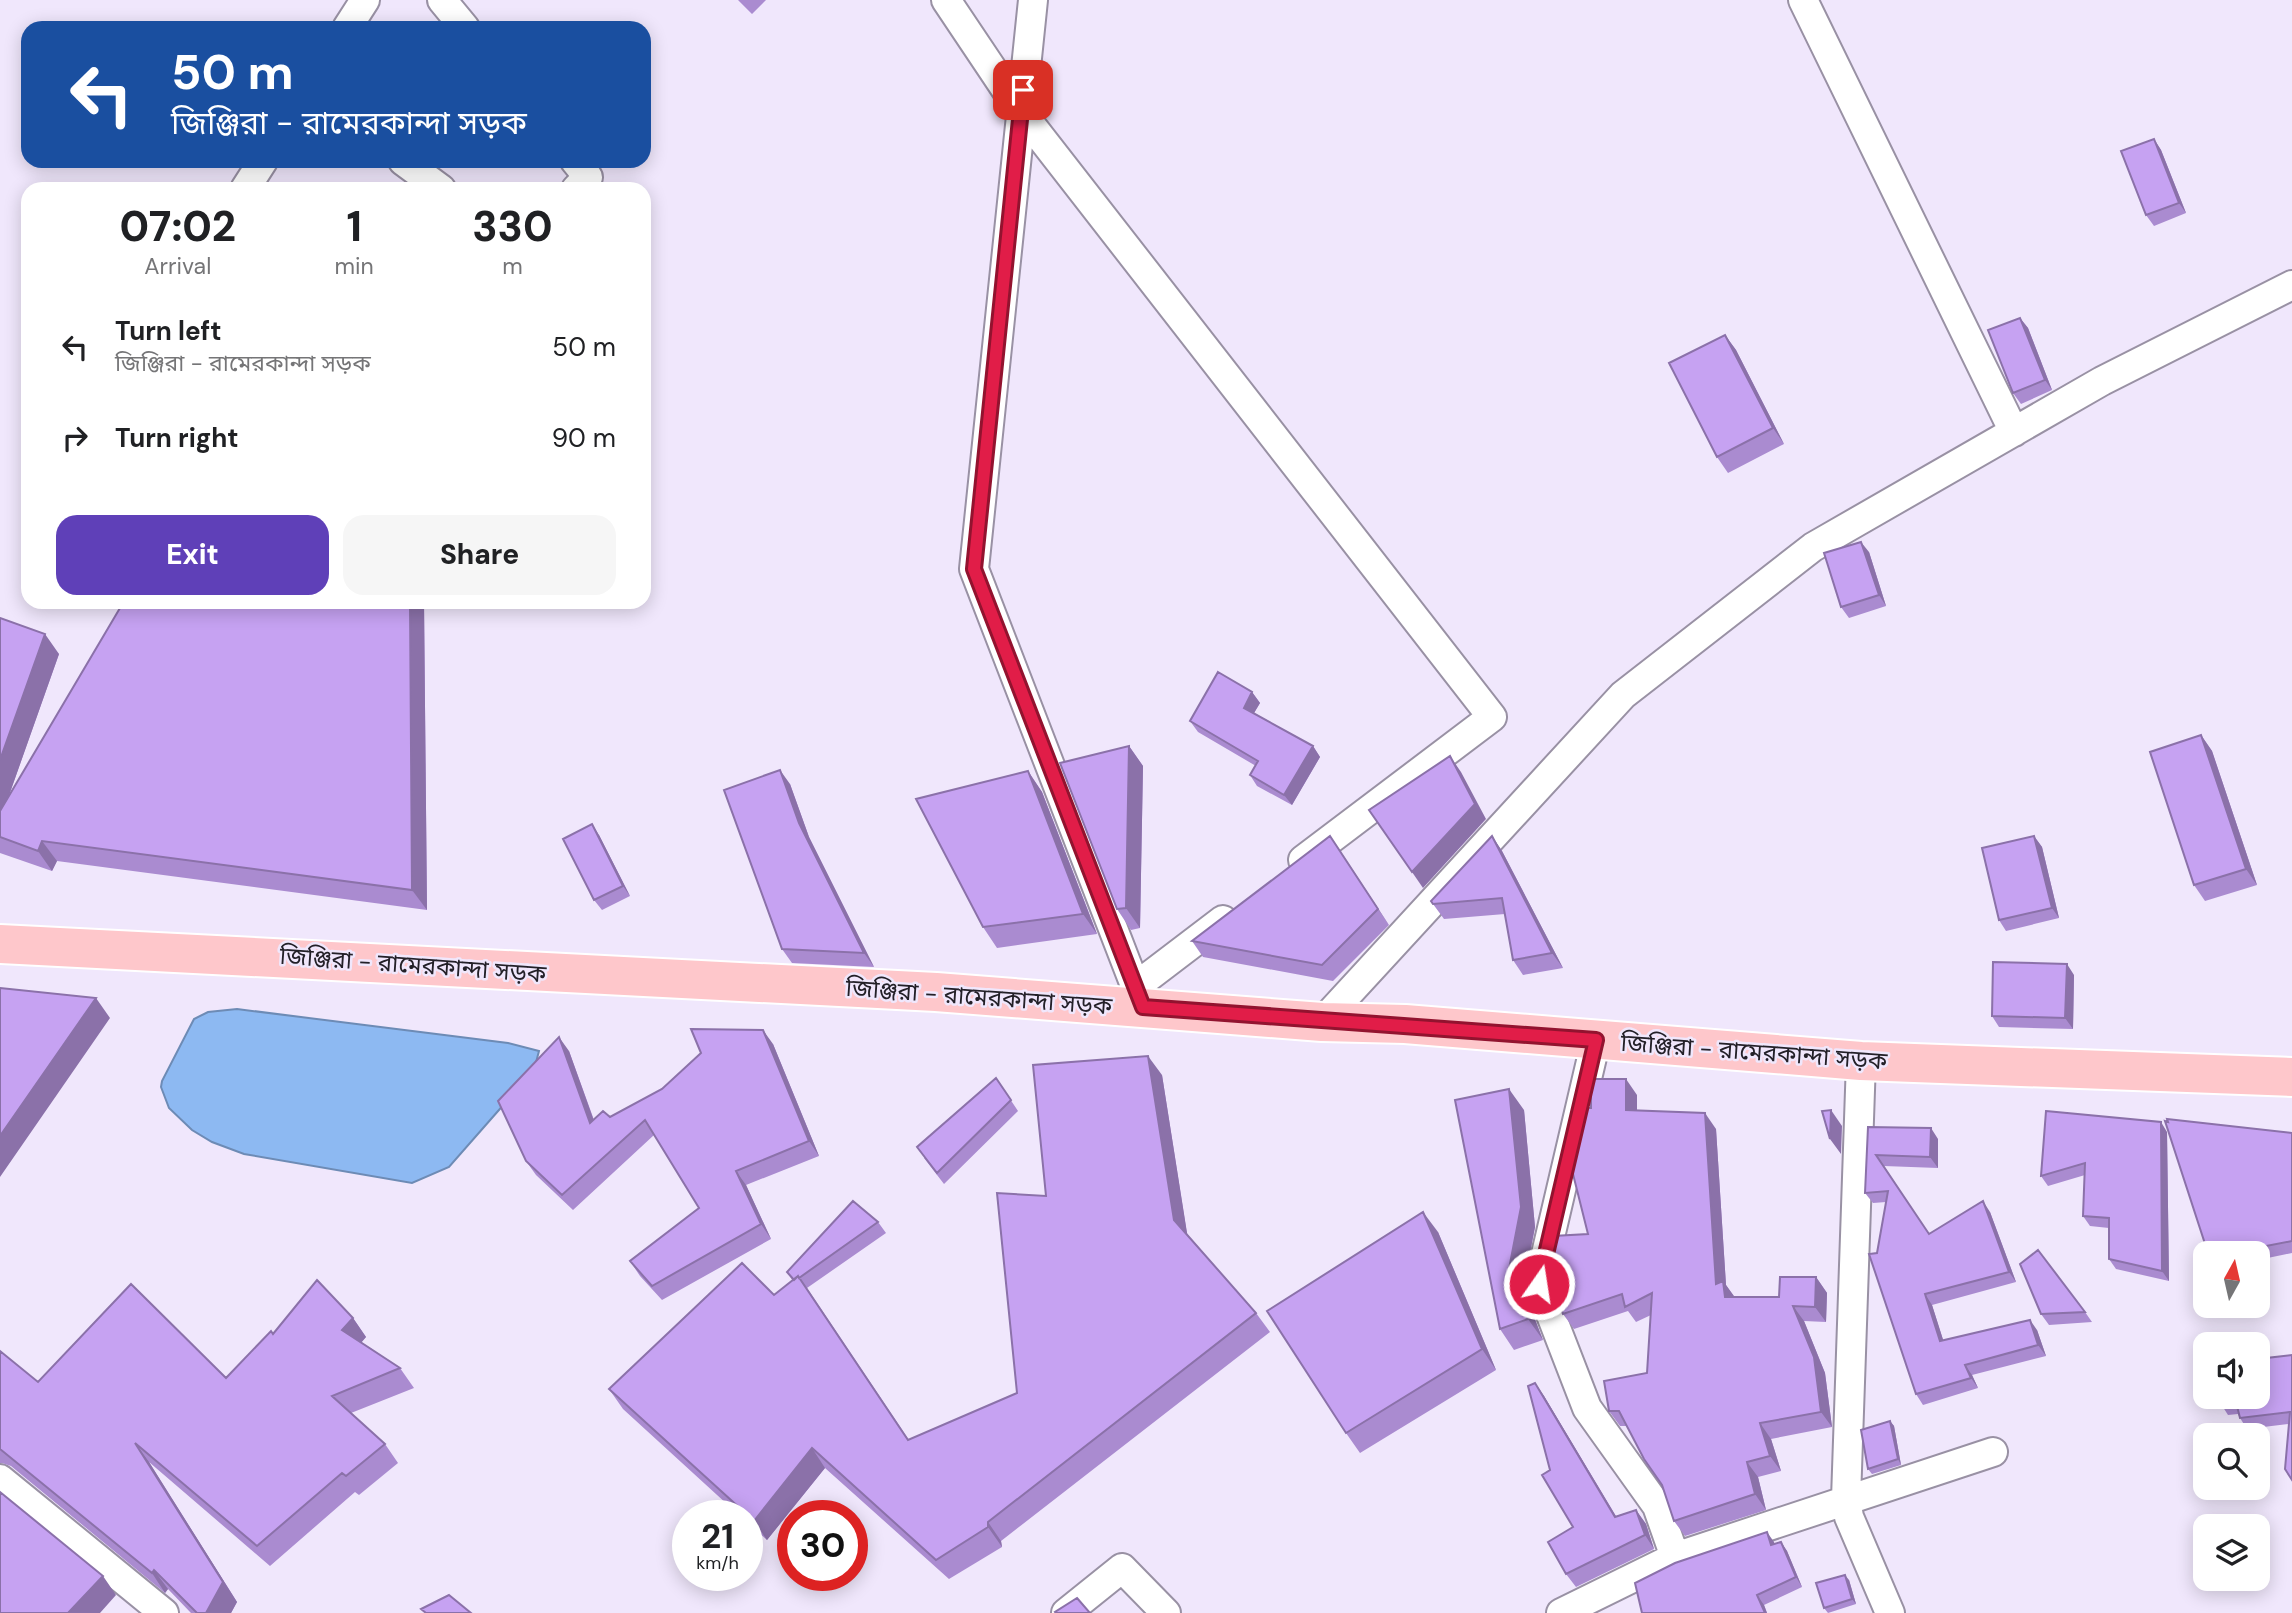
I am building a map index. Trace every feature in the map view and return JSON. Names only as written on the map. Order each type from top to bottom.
[{"type":"main road","name":"জিঞ্জিরা - রামেরকান্দা সড়ক","points":[[0,944],[936,992],[1139,997],[1322,1022],[1405,1024],[1861,1061],[2292,1077]]},
{"type":"street","points":[[352,21],[365,0]]},
{"type":"street","points":[[442,0],[459,21]]},
{"type":"street","points":[[946,0],[1021,112],[1492,717],[1280,877]]},
{"type":"street","points":[[1032,0],[974,569],[1139,997],[1247,902]]},
{"type":"street","points":[[1803,0],[2014,432]]},
{"type":"street","points":[[412,168],[431,182]]},
{"type":"street","points":[[581,168],[588,177],[583,182]]},
{"type":"street","points":[[1322,1022],[1623,695],[1813,547],[2102,381],[2292,285]]},
{"type":"street","points":[[1596,1040],[1539,1284],[1587,1408],[1657,1506],[1675,1557]]},
{"type":"street","points":[[1861,1061],[1846,1499],[1849,1517],[1890,1613]]},
{"type":"street","points":[[1561,1613],[1675,1557],[1993,1452]]},
{"type":"street","points":[[0,1479],[164,1613]]},
{"type":"street","points":[[1066,1613],[1122,1568],[1166,1613]]},
{"type":"water","points":[[237,1009],[508,1043],[539,1051],[534,1070],[449,1167],[412,1183],[244,1154],[212,1142],[192,1130],[169,1108],[161,1087],[162,1081],[194,1019],[208,1012]]},
{"type":"building","points":[[2154,139],[2179,203],[2146,215],[2121,151]]},
{"type":"building","points":[[2020,318],[2045,380],[2013,393],[1988,330]]},
{"type":"building","points":[[1725,335],[1773,428],[1717,457],[1669,363]]},
{"type":"building","points":[[1861,542],[1879,595],[1841,607],[1824,553]]},
{"type":"building","points":[[119,609],[410,609],[412,890],[42,841],[38,851],[0,837],[0,811]]},
{"type":"building","points":[[0,618],[45,634],[0,760]]},
{"type":"building","points":[[1218,672],[1252,692],[1244,708],[1313,746],[1284,795],[1250,775],[1258,761],[1190,721]]},
{"type":"building","points":[[2201,735],[2246,869],[2194,885],[2150,752]]},
{"type":"building","points":[[1129,746],[1126,908],[1117,909],[1060,763]]},
{"type":"building","points":[[1450,756],[1475,804],[1412,872],[1369,810]]},
{"type":"building","points":[[780,770],[799,823],[864,953],[782,949],[724,790]]},
{"type":"building","points":[[1028,771],[1083,914],[983,927],[916,799]]},
{"type":"building","points":[[592,824],[623,886],[594,900],[563,839]]},
{"type":"building","points":[[1330,836],[1378,909],[1322,965],[1192,941]]},
{"type":"building","points":[[1492,836],[1552,953],[1513,960],[1502,898],[1433,904],[1431,901]]},
{"type":"building","points":[[2034,836],[2052,908],[1999,920],[1982,848]]},
{"type":"building","points":[[1993,962],[2067,964],[2065,1018],[1992,1016]]},
{"type":"building","points":[[0,988],[96,998],[0,1136]]},
{"type":"building","points":[[691,1029],[763,1030],[809,1141],[736,1171],[761,1224],[652,1286],[630,1261],[699,1208],[645,1120],[562,1195],[526,1161],[498,1101],[559,1037],[590,1123],[603,1111],[610,1117],[662,1089],[701,1053]]},
{"type":"building","points":[[1148,1056],[1174,1220],[1256,1313],[988,1522],[988,1527],[936,1560],[812,1448],[763,1510],[763,1500],[731,1500],[609,1389],[742,1263],[774,1295],[798,1276],[908,1440],[1017,1393],[997,1193],[1046,1196],[1033,1065]]},
{"type":"building","points":[[996,1078],[1011,1100],[937,1173],[917,1147]]},
{"type":"building","points":[[1591,1079],[1626,1079],[1626,1110],[1705,1113],[1716,1284],[1723,1281],[1725,1297],[1779,1297],[1780,1277],[1816,1277],[1815,1307],[1793,1306],[1814,1357],[1821,1412],[1760,1423],[1770,1456],[1747,1462],[1755,1494],[1674,1521],[1662,1485],[1644,1459],[1619,1411],[1609,1411],[1604,1381],[1647,1373],[1652,1293],[1625,1307],[1622,1294],[1563,1314],[1546,1267],[1553,1236],[1588,1234],[1570,1162],[1583,1108],[1591,1108]]},
{"type":"building","points":[[1509,1089],[1521,1207],[1509,1269],[1528,1319],[1500,1329],[1455,1100]]},
{"type":"building","points":[[1831,1110],[1830,1139],[1822,1111]]},
{"type":"building","points":[[2046,1111],[2161,1122],[2162,1271],[2109,1259],[2109,1218],[2083,1216],[2085,1163],[2041,1176]]},
{"type":"building","points":[[2167,1119],[2292,1133],[2292,1241],[2270,1245],[2270,1241],[2204,1241],[2165,1121],[2168,1122]]},
{"type":"building","points":[[1868,1127],[1931,1128],[1930,1157],[1876,1155],[1929,1234],[1983,1201],[2009,1272],[1925,1294],[1940,1341],[2030,1320],[2038,1345],[1965,1365],[1971,1378],[1916,1394],[1869,1254],[1877,1253],[1888,1191],[1865,1193]]},
{"type":"building","points":[[853,1201],[878,1222],[794,1280],[787,1272]]},
{"type":"building","points":[[1423,1212],[1482,1349],[1346,1433],[1267,1311]]},
{"type":"building","points":[[2038,1250],[2085,1312],[2041,1314],[2020,1264]]},
{"type":"building","points":[[317,1280],[353,1318],[342,1330],[400,1368],[332,1396],[385,1444],[346,1476],[342,1473],[257,1546],[135,1443],[223,1582],[206,1613],[197,1613],[154,1570],[152,1573],[0,1449],[0,1351],[38,1382],[131,1284],[226,1378],[271,1331],[273,1334]]},
{"type":"building","points":[[2292,1355],[2292,1480],[2285,1469],[2290,1412],[2240,1418],[2238,1409],[2270,1409],[2270,1358]]},
{"type":"building","points":[[1535,1383],[1615,1517],[1636,1510],[1645,1535],[1566,1574],[1548,1542],[1573,1527],[1542,1475],[1550,1470],[1528,1386]]},
{"type":"building","points":[[1890,1421],[1898,1459],[1868,1469],[1861,1430]]},
{"type":"building","points":[[0,1492],[103,1576],[68,1613],[0,1613]]},
{"type":"building","points":[[1767,1532],[1771,1545],[1781,1542],[1796,1577],[1757,1595],[1765,1613],[1642,1613],[1635,1583],[1675,1563]]},
{"type":"building","points":[[1845,1575],[1852,1599],[1824,1608],[1816,1583]]},
{"type":"building","points":[[449,1595],[471,1613],[426,1613],[421,1609]]},
{"type":"building","points":[[1077,1598],[1090,1613],[1055,1612]]},
{"type":"route","points":[[1023,90],[974,569],[1143,1007],[1596,1040],[1539,1284]]}]
